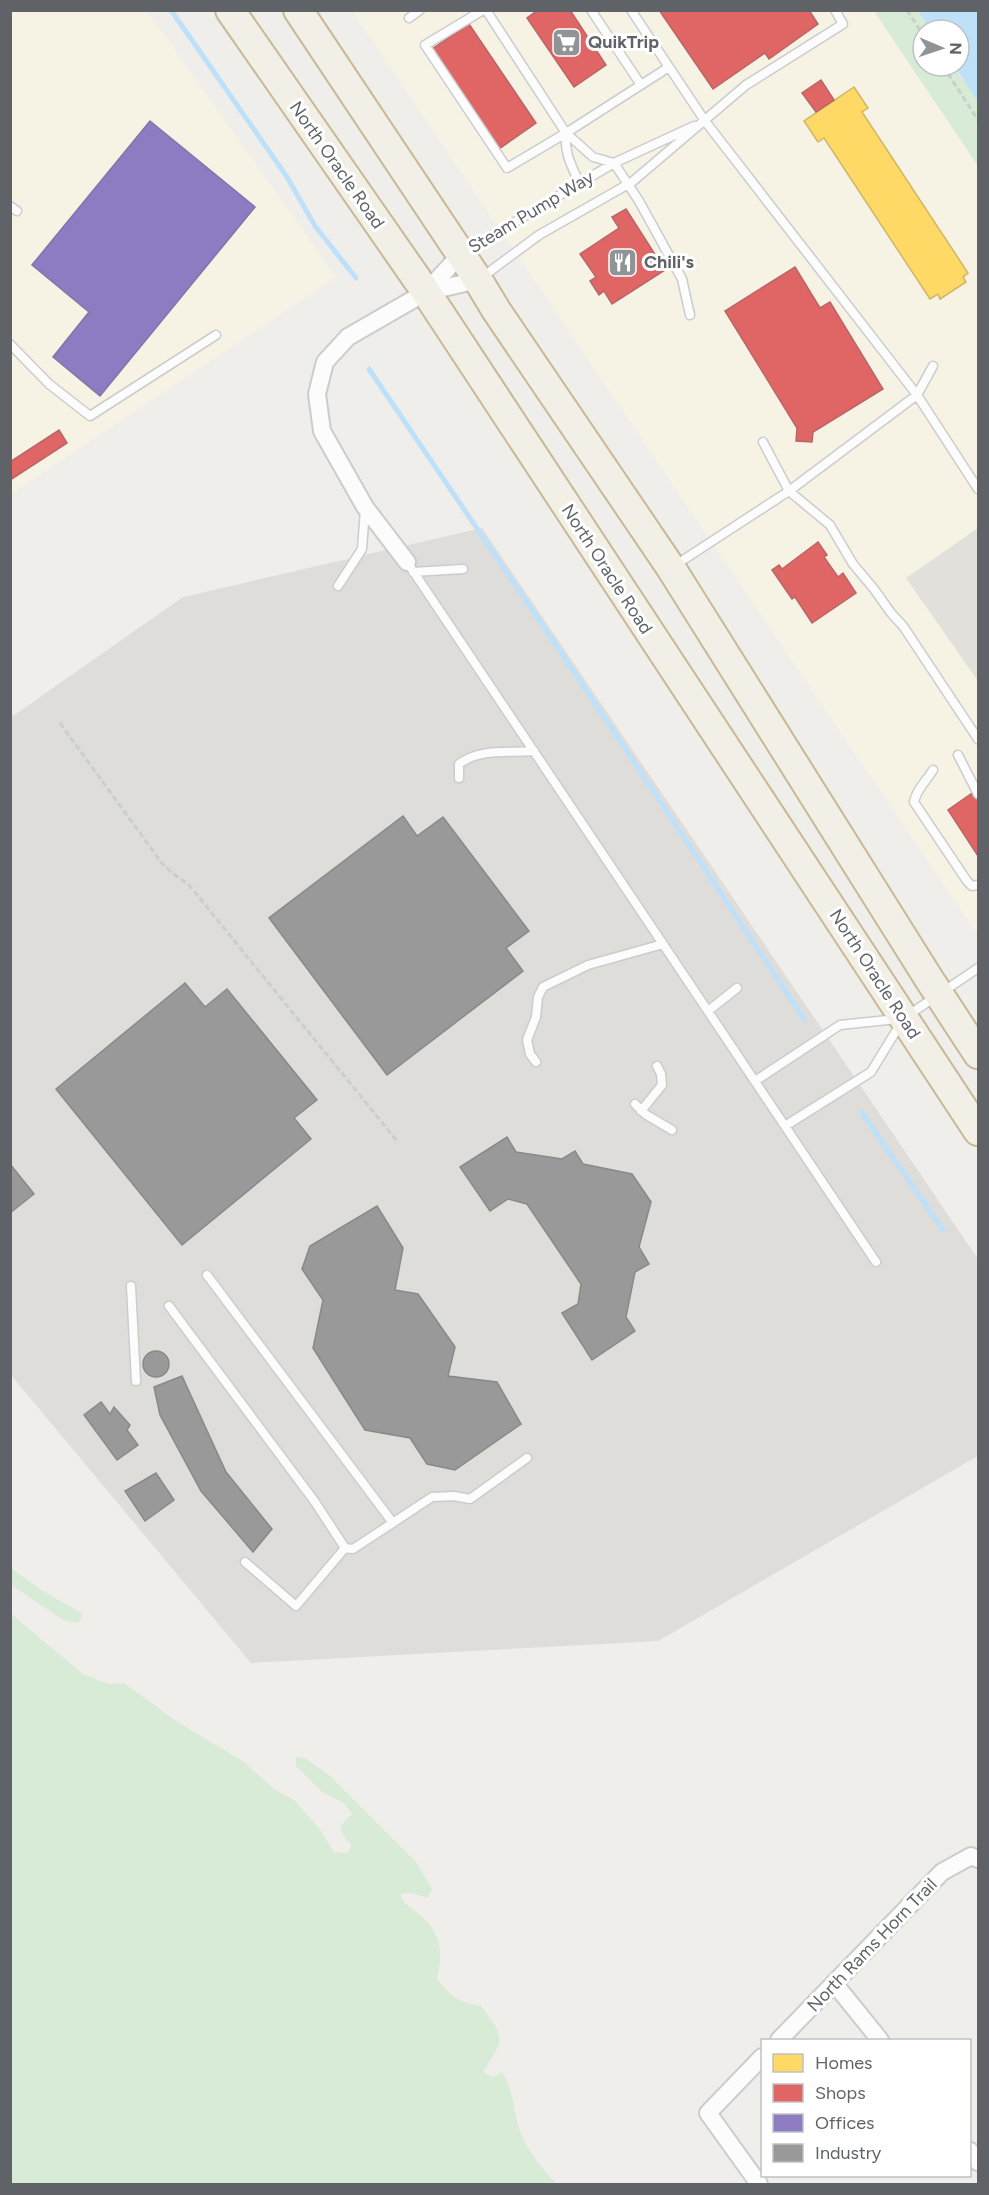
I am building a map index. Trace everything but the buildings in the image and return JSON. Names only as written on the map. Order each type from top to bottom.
[{"type":"highway","name":"North Oracle Road","points":[[230,10],[426,292],[978,1131]]},
{"type":"highway","points":[[298,10],[496,310],[671,568],[978,1053]]},
{"type":"street","name":"Steam Pump Way","points":[[410,567],[365,507],[322,431],[317,394],[325,362],[348,337],[426,292],[461,254]]},
{"type":"street","points":[[426,292],[478,280]]},
{"type":"street","name":"North Rams Horn Trail","points":[[780,2039],[942,1872],[975,1857]]},
{"type":"street","points":[[834,1983],[879,2039]]},
{"type":"street","points":[[759,2184],[708,2114],[761,2058]]},
{"type":"lane","points":[[408,18],[420,10]]},
{"type":"lane","points":[[669,67],[566,133],[507,168],[425,45],[485,10],[566,133],[593,157],[614,163],[682,279],[690,315]]},
{"type":"lane","points":[[591,10],[641,85]]},
{"type":"lane","points":[[631,10],[705,121],[917,395],[978,489]]},
{"type":"lane","name":"Steam Pump Way","points":[[478,280],[538,235],[628,184],[746,85],[843,24],[836,10]]},
{"type":"lane","name":"Steam Pump Way","points":[[461,254],[579,182],[614,163],[705,121]]},
{"type":"lane","points":[[566,133],[567,155],[579,182]]},
{"type":"lane","points":[[10,344],[49,384],[90,416],[216,335]]},
{"type":"lane","points":[[671,568],[789,491],[917,395],[933,366]]},
{"type":"lane","points":[[763,442],[789,491],[830,525],[853,564],[903,626],[978,739]]},
{"type":"lane","points":[[338,586],[362,549],[365,507]]},
{"type":"lane","points":[[410,567],[463,569]]},
{"type":"lane","points":[[410,567],[876,1262]]},
{"type":"lane","points":[[459,778],[459,764],[475,754],[534,752]]},
{"type":"lane","points":[[957,755],[978,794]]},
{"type":"lane","points":[[933,770],[926,783],[916,794],[914,801],[967,881],[972,886],[978,885]]},
{"type":"lane","points":[[536,1062],[530,1054],[528,1040],[536,1017],[538,997],[543,987],[588,965],[663,944]]},
{"type":"lane","points":[[785,1126],[871,1072],[904,1018],[978,968]]},
{"type":"lane","points":[[708,1011],[737,987]]},
{"type":"lane","points":[[754,1081],[840,1025],[904,1018]]},
{"type":"lane","points":[[657,1066],[662,1084],[638,1107],[658,1124],[672,1130]]},
{"type":"lane","points":[[207,1275],[393,1523]]},
{"type":"lane","points":[[131,1286],[135,1382]]},
{"type":"lane","points":[[170,1306],[315,1502],[345,1548],[352,1549],[432,1497],[454,1496],[470,1499],[527,1458]]},
{"type":"lane","points":[[245,1562],[296,1606],[345,1548]]},
{"type":"path","points":[[951,78],[978,120]]},
{"type":"path","points":[[60,723],[161,862],[189,885],[397,1141]]},
{"type":"shaded area","points":[[11,11],[147,11],[336,277],[11,494]]},
{"type":"shaded area","points":[[352,11],[874,11],[911,66],[911,78],[919,78],[978,166],[978,528],[907,578],[978,681],[978,935]]},
{"type":"shaded area","points":[[482,528],[978,1259],[978,1456],[658,1641],[251,1663],[11,1375],[10,718],[183,597]]},
{"type":"shaded area","points":[[978,528],[978,681],[906,578]]},
{"type":"green space","points":[[874,11],[978,11],[978,166],[919,78],[971,78],[971,18],[911,18],[911,66]]},
{"type":"green space","points":[[11,1568],[38,1588],[83,1614],[78,1623],[63,1620],[11,1585]]},
{"type":"green space","points":[[10,1613],[83,1674],[109,1684],[124,1683],[179,1723],[244,1762],[274,1789],[295,1801],[319,1828],[334,1852],[348,1853],[351,1845],[343,1835],[340,1826],[352,1814],[344,1803],[322,1792],[296,1766],[296,1757],[305,1758],[330,1776],[416,1862],[432,1889],[428,1898],[411,1893],[401,1894],[406,1904],[426,1920],[436,1935],[440,1951],[437,1978],[456,1998],[481,2006],[495,2026],[500,2039],[483,2072],[493,2077],[502,2072],[506,2078],[524,2141],[539,2164],[557,2184],[11,2184]]},
{"type":"water","points":[[918,11],[978,11],[978,102],[963,78],[971,78],[971,18],[923,18]]},
{"type":"waterway","points":[[171,10],[287,177],[315,226],[356,278]]},
{"type":"waterway","points":[[369,369],[581,682],[804,1019]]},
{"type":"waterway","points":[[862,1113],[943,1230]]},
{"type":"place","name":"QuikTrip","points":[[567,42]]},
{"type":"place","name":"Chili's","points":[[623,262]]}]
